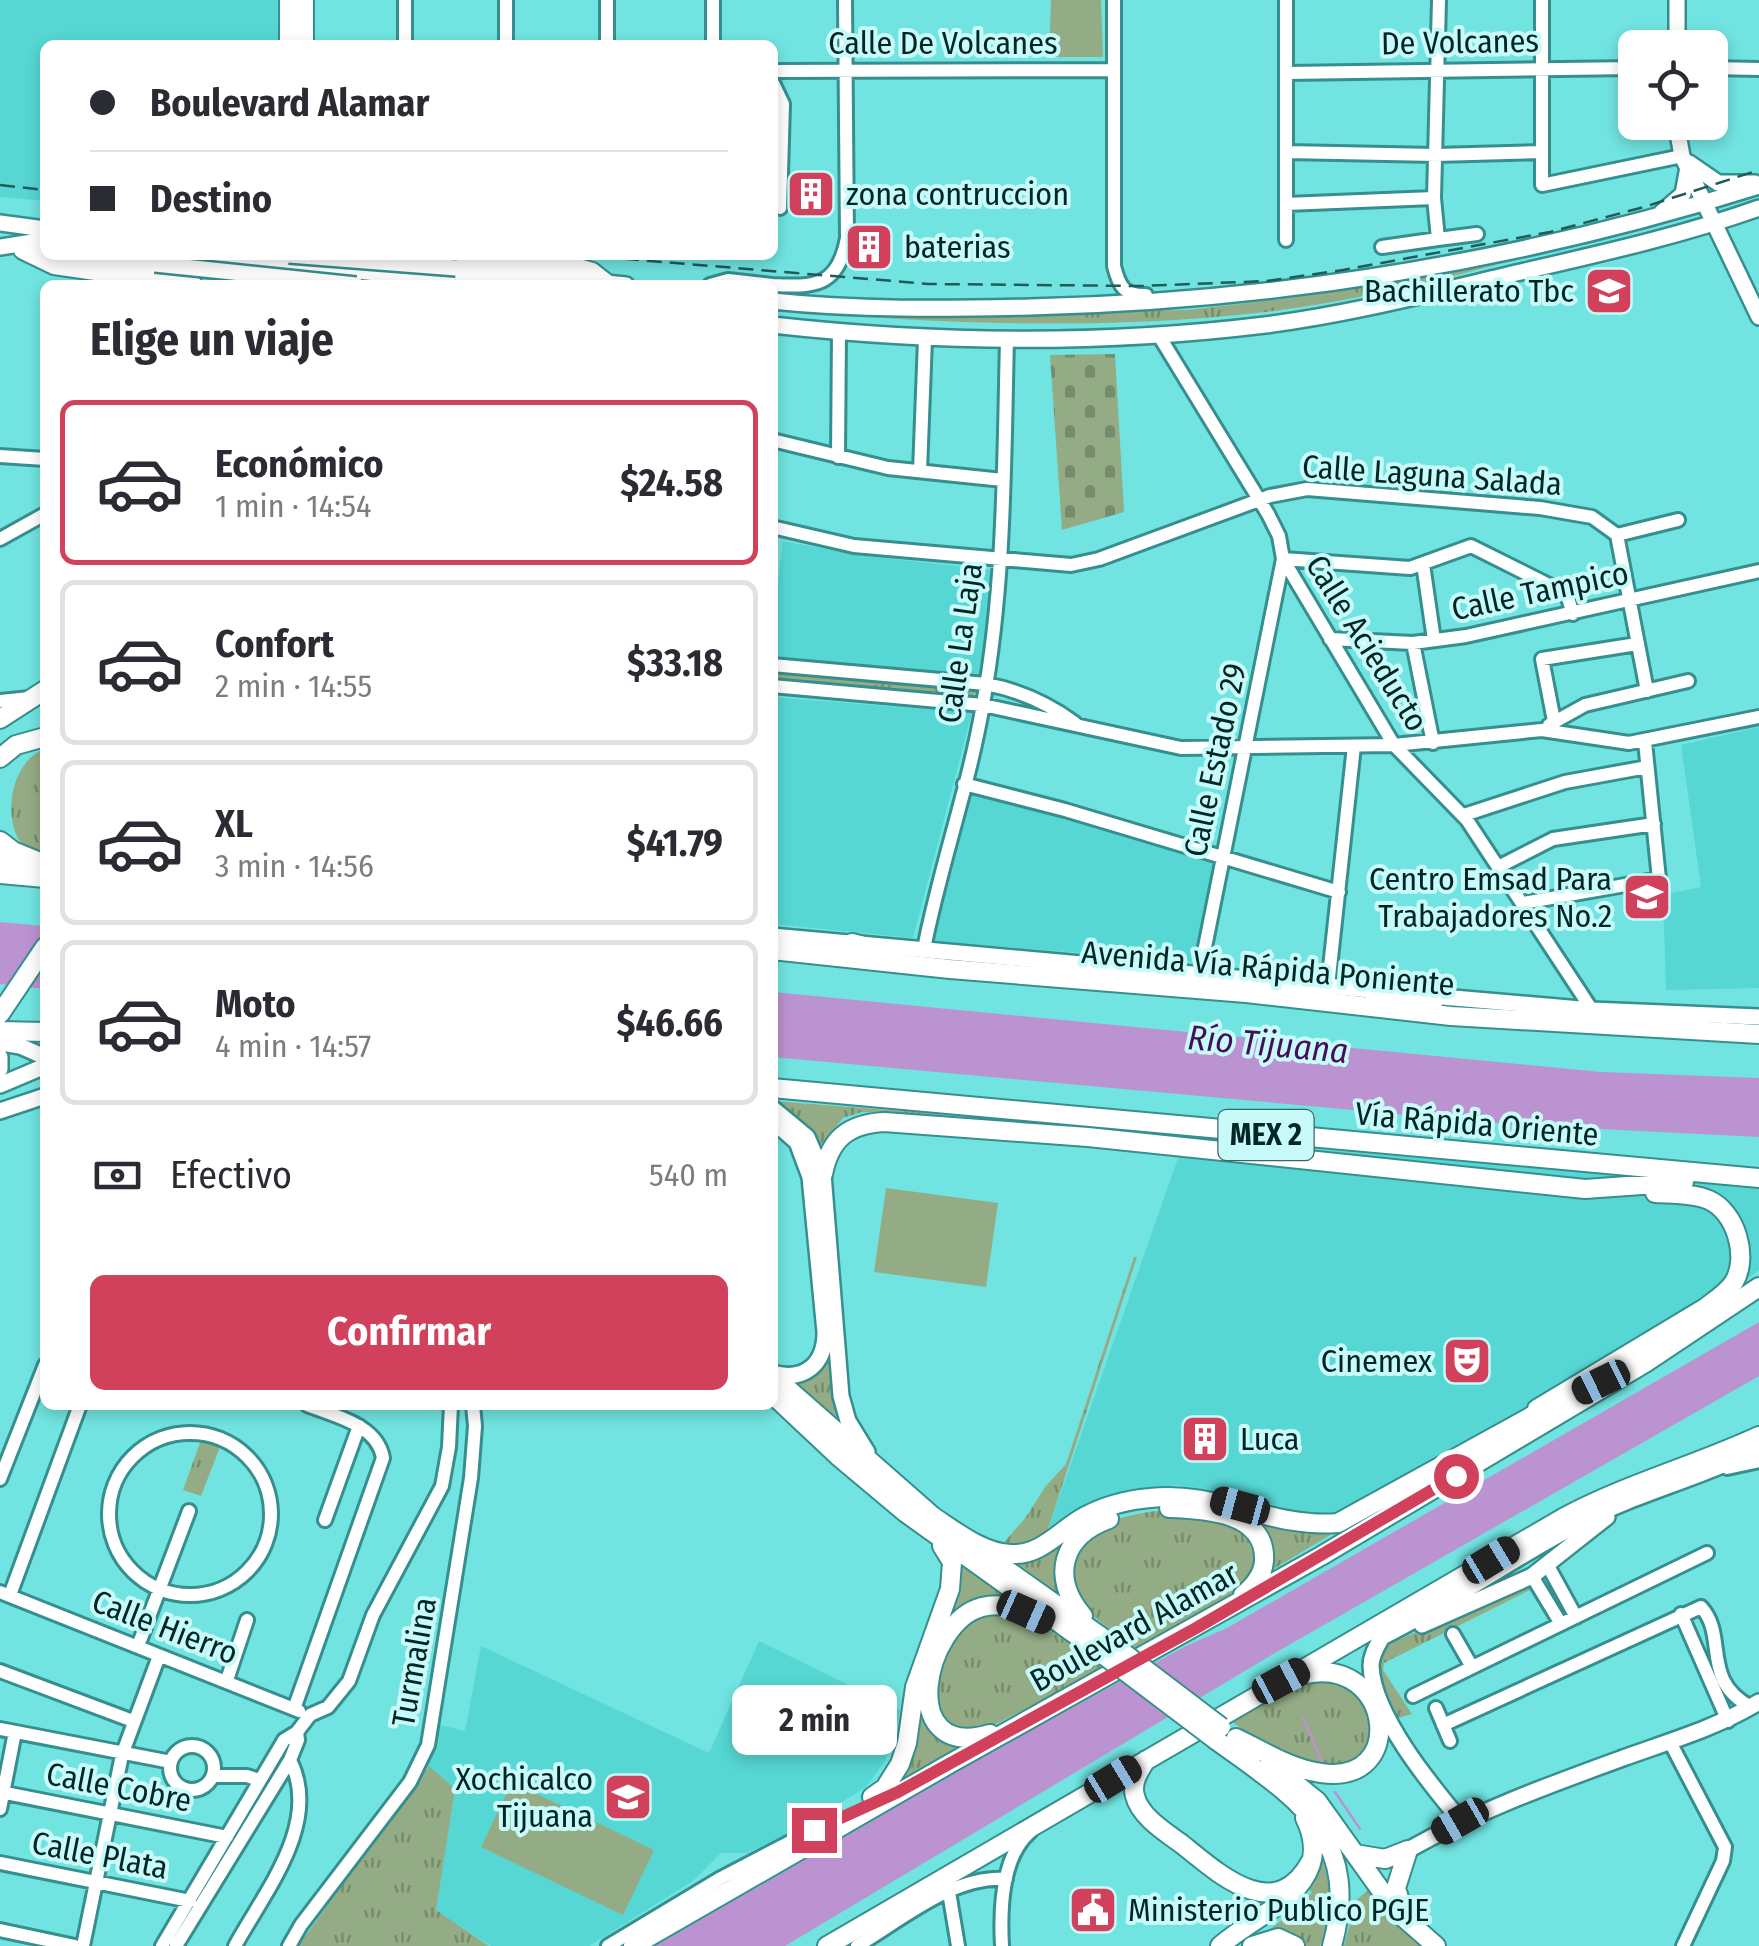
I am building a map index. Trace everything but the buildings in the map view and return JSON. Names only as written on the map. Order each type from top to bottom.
[{"type":"highway","points":[[289,0],[289,40]]},
{"type":"highway","points":[[304,0],[304,40]]},
{"type":"highway","points":[[23,250],[40,258]]},
{"type":"highway","points":[[44,260],[54,265],[146,275]]},
{"type":"highway","points":[[451,262],[578,268],[592,272],[599,280]]},
{"type":"highway","points":[[323,280],[336,269]]},
{"type":"highway","points":[[0,720],[39,694]]},
{"type":"highway","points":[[0,758],[16,745],[40,738]]},
{"type":"highway","points":[[0,840],[13,851],[40,862]]},
{"type":"highway","points":[[0,874],[40,878]]},
{"type":"highway","points":[[852,944],[990,972]]},
{"type":"highway","name":"Avenida Vía Rápida Poniente","points":[[778,951],[1517,1021],[1759,1034]]},
{"type":"highway","points":[[0,1014],[40,954]]},
{"type":"highway","points":[[1369,989],[1517,1021]]},
{"type":"highway","points":[[1705,1033],[1759,1026]]},
{"type":"highway","points":[[0,1030],[40,1032]]},
{"type":"highway","name":"Vía Rápida Oriente","points":[[778,1089],[1759,1178]]},
{"type":"highway","points":[[964,1106],[1088,1138]]},
{"type":"highway","points":[[823,1174],[835,1141],[843,1133],[864,1123],[884,1122],[1088,1138],[1585,1190],[1708,1199],[1721,1208],[1734,1226],[1740,1250],[1736,1279],[1725,1293],[1502,1431],[1338,1523],[1301,1524],[1198,1497],[1152,1498],[1098,1510],[1043,1546],[1014,1554],[985,1547],[921,1516]]},
{"type":"highway","points":[[1585,1190],[1739,1177]]},
{"type":"highway","name":"Boulevard Alamar","points":[[633,1946],[898,1792],[1289,1575],[1645,1363],[1759,1287]]},
{"type":"highway","points":[[1502,1431],[1645,1363]]},
{"type":"highway","points":[[778,1379],[882,1474],[921,1516],[945,1549],[953,1572],[915,1687],[903,1755],[896,1772],[880,1792],[814,1830]]},
{"type":"highway","points":[[778,1400],[838,1456]]},
{"type":"highway","points":[[777,1410],[1318,1801],[1388,1902],[1436,1946]]},
{"type":"highway","points":[[1730,1462],[1759,1437]]},
{"type":"highway","points":[[827,1946],[1600,1498],[1759,1437]]},
{"type":"highway","points":[[1289,1575],[1354,1526],[1470,1450]]},
{"type":"highway","points":[[1105,1644],[1069,1597],[1064,1568],[1070,1549],[1081,1534],[1132,1512],[1163,1508],[1206,1510],[1236,1518],[1252,1528],[1262,1544],[1263,1568],[1250,1590],[1198,1627]]},
{"type":"highway","points":[[921,1516],[1080,1638]]},
{"type":"highway","points":[[1024,1722],[972,1738],[949,1733],[935,1722],[928,1705],[928,1680],[954,1628],[975,1609],[999,1605],[1026,1612],[1080,1638],[1105,1644]]},
{"type":"highway","points":[[1307,1668],[1386,1635]]},
{"type":"highway","points":[[1224,1735],[1292,1765],[1322,1773],[1344,1773],[1370,1758],[1378,1744],[1379,1717],[1369,1696],[1356,1682],[1330,1670],[1281,1681]]},
{"type":"highway","points":[[1220,1946],[1282,1903],[1302,1882],[1313,1843],[1308,1824],[1292,1800],[1224,1735]]},
{"type":"highway","points":[[1146,1759],[1134,1784],[1140,1807],[1227,1880],[1248,1891],[1272,1892],[1294,1882],[1311,1860]]},
{"type":"highway","points":[[1276,1784],[1311,1814],[1336,1857],[1340,1900],[1332,1946]]},
{"type":"highway","points":[[814,1830],[898,1792]]},
{"type":"highway","points":[[1355,1854],[1385,1859],[1408,1850]]},
{"type":"highway","points":[[1408,1850],[1396,1888],[1399,1903],[1414,1928]]},
{"type":"highway","points":[[1252,1946],[1278,1938],[1295,1946]]},
{"type":"main road","points":[[1676,30],[1677,0]]},
{"type":"main road","points":[[1655,217],[1683,194],[1684,161],[1680,140]]},
{"type":"main road","points":[[1684,161],[1718,183],[1759,185]]},
{"type":"main road","points":[[1684,161],[1759,318]]},
{"type":"main road","points":[[778,302],[952,309],[1144,304],[1258,293],[1474,259],[1655,217],[1759,185]]},
{"type":"main road","points":[[778,326],[925,338],[1007,339],[1158,334],[1267,325],[1501,277],[1716,223],[1759,208]]},
{"type":"main road","points":[[0,223],[40,228]]},
{"type":"main road","points":[[0,247],[40,240]]},
{"type":"main road","points":[[0,247],[40,252]]},
{"type":"main road","points":[[88,260],[146,275],[251,280]]},
{"type":"main road","points":[[274,260],[445,280]]},
{"type":"main road","points":[[299,264],[451,262]]},
{"type":"main road","points":[[0,860],[40,864]]},
{"type":"main road","name":"Avenida Vía Rápida Poniente","points":[[778,937],[1592,1010],[1759,1017]]},
{"type":"main road","points":[[0,1043],[40,1055]]},
{"type":"main road","points":[[0,1057],[0,1070]]},
{"type":"main road","points":[[0,1086],[40,1068]]},
{"type":"main road","points":[[0,1110],[40,1098]]},
{"type":"main road","points":[[778,1113],[807,1138],[823,1174],[828,1295],[825,1347],[819,1362],[799,1375],[778,1374]]},
{"type":"main road","points":[[778,1125],[797,1142],[807,1164],[845,1411],[852,1429],[882,1474]]},
{"type":"main road","points":[[1460,1821],[1406,1749],[1380,1698],[1371,1667],[1372,1656],[1386,1635],[1579,1523],[1628,1500],[1710,1472],[1759,1448]]},
{"type":"main road","points":[[1386,1635],[1410,1630],[1532,1576],[1628,1500]]},
{"type":"main road","points":[[1408,1850],[1460,1821],[1728,1721],[1755,1704]]},
{"type":"street","points":[[405,0],[405,40]]},
{"type":"street","points":[[506,0],[506,40]]},
{"type":"street","points":[[606,40],[607,0]]},
{"type":"street","points":[[713,0],[713,40]]},
{"type":"street","points":[[778,285],[821,283],[838,268],[844,254],[845,0]]},
{"type":"street","points":[[1114,0],[1114,266],[1119,285],[1128,293],[1141,296],[1235,290],[1258,293]]},
{"type":"street","points":[[1286,0],[1286,240]]},
{"type":"street","points":[[1438,239],[1434,198],[1439,0]]},
{"type":"street","points":[[1542,0],[1542,186],[1684,161]]},
{"type":"street","name":"De Volcanes","points":[[1286,73],[1618,68]]},
{"type":"street","points":[[1728,68],[1759,68]]},
{"type":"street","name":"Calle De Volcanes","points":[[778,71],[1114,70]]},
{"type":"street","points":[[778,95],[782,104],[780,208]]},
{"type":"street","points":[[1286,152],[1542,152]]},
{"type":"street","points":[[1286,204],[1434,198]]},
{"type":"street","points":[[1382,247],[1476,234]]},
{"type":"street","points":[[838,457],[839,332]]},
{"type":"street","name":"Calle Acieducto","points":[[1158,334],[1279,536],[1283,559],[1394,745],[1464,816],[1592,1010]]},
{"type":"street","points":[[920,471],[925,338]]},
{"type":"street","name":"Calle La Laja","points":[[924,949],[986,684],[1001,561],[1007,339]]},
{"type":"street","points":[[778,442],[838,457],[1003,480]]},
{"type":"street","points":[[0,456],[40,459]]},
{"type":"street","name":"Calle Laguna Salada","points":[[778,528],[854,546],[1064,566],[1089,562],[1289,490],[1307,489],[1540,508],[1592,517],[1616,535]]},
{"type":"street","points":[[0,539],[40,517]]},
{"type":"street","points":[[1647,691],[1616,535],[1678,520]]},
{"type":"street","points":[[1283,559],[1410,568],[1462,546],[1471,546],[1561,591],[1573,614]]},
{"type":"street","name":"Calle Estado 29","points":[[1200,972],[1283,559]]},
{"type":"street","points":[[1423,564],[1434,640]]},
{"type":"street","name":"Calle Tampico","points":[[1330,639],[1413,644],[1573,614],[1759,571]]},
{"type":"street","points":[[1413,644],[1433,743]]},
{"type":"street","points":[[1554,721],[1542,659],[1638,644]]},
{"type":"street","points":[[778,666],[986,684],[1049,706],[1076,724]]},
{"type":"street","points":[[1542,730],[1584,705],[1688,681]]},
{"type":"street","points":[[778,687],[983,705],[1174,748],[1394,745],[1542,730],[1646,742],[1759,716]]},
{"type":"street","points":[[0,701],[39,694]]},
{"type":"street","points":[[1524,903],[1658,880],[1661,874],[1646,742]]},
{"type":"street","points":[[1328,986],[1354,746]]},
{"type":"street","points":[[1464,816],[1565,782],[1648,767]]},
{"type":"street","points":[[964,784],[1066,810],[1339,892]]},
{"type":"street","points":[[1500,866],[1553,839],[1654,824]]},
{"type":"street","points":[[0,1479],[40,1377]]},
{"type":"street","points":[[5,1594],[78,1410]]},
{"type":"street","points":[[294,1709],[382,1465],[379,1443],[359,1426],[319,1410]]},
{"type":"street","points":[[162,1946],[284,1740],[298,1732],[310,1715],[328,1707],[344,1688],[373,1615],[442,1486],[451,1410]]},
{"type":"street","name":"Turmalina","points":[[289,1946],[308,1915],[410,1782],[428,1745],[471,1478],[473,1410]]},
{"type":"street","points":[[325,1520],[359,1426]]},
{"type":"street","points":[[194,1432],[218,1437],[243,1451],[261,1473],[270,1499],[270,1528],[261,1554],[243,1576],[218,1590],[190,1595],[160,1589],[140,1578],[123,1560],[112,1536],[109,1511],[114,1486],[126,1464],[145,1446],[168,1435],[194,1432]]},
{"type":"street","points":[[1710,1472],[1759,1461]]},
{"type":"street","points":[[138,1646],[190,1511]]},
{"type":"street","points":[[1413,1696],[1707,1552]]},
{"type":"street","points":[[1548,1566],[1576,1616]]},
{"type":"street","points":[[1532,1576],[1561,1624]]},
{"type":"street","name":"Calle Hierro","points":[[5,1594],[310,1715]]},
{"type":"street","points":[[1443,1725],[1681,1614],[1704,1609],[1724,1684],[1736,1698],[1755,1704]]},
{"type":"street","points":[[1681,1614],[1728,1721]]},
{"type":"street","points":[[227,1680],[247,1620]]},
{"type":"street","points":[[1453,1634],[1472,1667]]},
{"type":"street","points":[[83,1946],[122,1755],[159,1656]]},
{"type":"street","points":[[0,1671],[133,1721]]},
{"type":"street","points":[[1436,1708],[1450,1741]]},
{"type":"street","points":[[0,1729],[171,1762]]},
{"type":"street","points":[[0,1810],[15,1732]]},
{"type":"street","points":[[176,1946],[290,1760],[298,1732]]},
{"type":"street","points":[[1670,1742],[1724,1847],[1722,1861],[1684,1946]]},
{"type":"street","points":[[194,1746],[212,1758],[212,1776],[201,1788],[187,1790],[174,1781],[171,1762],[182,1750],[194,1746]]},
{"type":"street","points":[[235,1946],[297,1830],[301,1801],[290,1760]]},
{"type":"street","points":[[212,1776],[259,1780]]},
{"type":"street","name":"Calle Cobre","points":[[2,1792],[227,1836]]},
{"type":"street","points":[[1002,1946],[1006,1879],[1015,1850],[1040,1824]]},
{"type":"street","points":[[608,1946],[722,1878],[814,1830]]},
{"type":"street","name":"Calle Plata","points":[[0,1863],[190,1901]]},
{"type":"street","points":[[857,1946],[949,1892],[982,1880],[1006,1879]]},
{"type":"street","points":[[949,1892],[958,1946]]},
{"type":"street","points":[[0,1930],[75,1946]]},
{"type":"shaded area","points":[[0,0],[284,0],[282,40],[40,40],[40,201],[0,197]]},
{"type":"shaded area","points":[[783,541],[857,555],[992,570],[979,676],[778,658],[778,582]]},
{"type":"shaded area","points":[[778,697],[972,713],[913,938],[778,924]]},
{"type":"shaded area","points":[[1759,727],[1759,988],[1666,990],[1663,895],[1701,887],[1681,745]]},
{"type":"shaded area","points":[[970,791],[1215,860],[1196,962],[933,941]]},
{"type":"shaded area","points":[[1185,1138],[1759,1187],[1759,1270],[1716,1303],[1332,1521],[1253,1499],[1176,1485],[1110,1494],[1047,1532]]},
{"type":"shaded area","name":"Xochicalco Tijuana","points":[[759,1641],[900,1710],[885,1761],[866,1787],[806,1824],[747,1853],[721,1853],[693,1881],[589,1946],[491,1946],[435,1910],[455,1789],[420,1759],[436,1724],[465,1731],[481,1646],[709,1753]]},
{"type":"green space","points":[[1051,0],[1101,0],[1103,57],[1049,57]]},
{"type":"green space","points":[[1563,247],[1378,293],[1204,318],[1143,322],[957,322],[778,310],[778,305],[946,313],[1187,310],[1291,298]]},
{"type":"green space","points":[[1115,354],[1124,512],[1062,530],[1050,355]]},
{"type":"green space","points":[[778,672],[973,688],[976,693],[972,696],[778,680]]},
{"type":"green space","points":[[40,752],[40,855],[20,842],[11,808],[13,790],[30,758]]},
{"type":"green space","points":[[778,1101],[968,1116],[862,1112],[843,1118],[819,1147]]},
{"type":"green space","points":[[886,1188],[998,1203],[986,1287],[874,1272]]},
{"type":"green space","points":[[1134,1257],[1047,1532],[1025,1546],[1001,1546],[1066,1464]]},
{"type":"green space","points":[[832,1352],[836,1423],[795,1384],[816,1373]]},
{"type":"green space","points":[[201,1440],[220,1447],[201,1496],[183,1490]]},
{"type":"green space","points":[[1166,1498],[1205,1500],[1312,1532],[1335,1532],[1262,1576],[1263,1541],[1241,1516],[1202,1503],[1156,1501],[1111,1510],[1076,1530],[1058,1561],[1066,1604],[1002,1559],[1038,1552],[1103,1512],[1134,1503]]},
{"type":"green space","points":[[1155,1511],[1207,1513],[1251,1534],[1258,1569],[1243,1589],[1139,1651],[1076,1599],[1069,1558],[1106,1524]]},
{"type":"green space","points":[[956,1562],[1013,1600],[960,1612],[923,1708],[976,1741],[886,1792]]},
{"type":"green space","points":[[1526,1584],[1534,1588],[1384,1663],[1383,1670],[1412,1714],[1398,1718],[1376,1668],[1382,1647]]},
{"type":"green space","points":[[984,1611],[1027,1616],[1106,1667],[981,1732],[968,1733],[939,1718],[930,1692],[954,1633]]},
{"type":"green space","points":[[1310,1679],[1350,1684],[1372,1715],[1370,1751],[1353,1764],[1335,1767],[1303,1762],[1270,1747],[1230,1720]]},
{"type":"green space","points":[[814,1699],[860,1719],[854,1732],[792,1738]]},
{"type":"green space","points":[[429,1766],[455,1789],[436,1910],[489,1946],[298,1946]]},
{"type":"green space","points":[[512,1782],[654,1850],[623,1915],[481,1847]]},
{"type":"green space","points":[[1319,1848],[1328,1885],[1328,1922],[1320,1946],[1302,1946],[1270,1929],[1282,1920],[1287,1924],[1312,1892],[1308,1888],[1319,1873]]},
{"type":"green space","points":[[1371,1888],[1422,1946],[1344,1946],[1356,1900]]},
{"type":"water","points":[[0,922],[40,926],[40,988],[0,984]]},
{"type":"water","name":"Río Tijuana","points":[[778,992],[1601,1072],[1759,1078],[1759,1137],[1517,1125],[778,1057]]},
{"type":"water","points":[[1759,1322],[1759,1376],[1275,1653],[785,1946],[655,1946],[1020,1736],[1186,1646],[1227,1628]]},
{"type":"waterway","points":[[1303,1718],[1322,1762]]},
{"type":"waterway","points":[[1335,1792],[1360,1829]]},
{"type":"railway","points":[[639,260],[929,284],[1142,286],[1267,281],[1550,232],[1759,170]]},
{"type":"railway","points":[[0,185],[40,189]]},
{"type":"place","name":"zona contruccion","points":[[811,194]]},
{"type":"place","name":"baterias","points":[[869,247]]},
{"type":"place","name":"Bachillerato Tbc","points":[[1609,291]]},
{"type":"place","name":"Centro Emsad Para Trabajadores No.2","points":[[1647,897]]},
{"type":"place","name":"Cinemex","points":[[1467,1361]]},
{"type":"place","name":"Luca","points":[[1205,1439]]},
{"type":"place","name":"Xochicalco Tijuana","points":[[628,1797]]},
{"type":"place","name":"Ministerio Publico PGJE","points":[[1093,1910]]},
{"type":"route","points":[[814,1830],[898,1792],[1198,1627],[1456,1476]]}]
